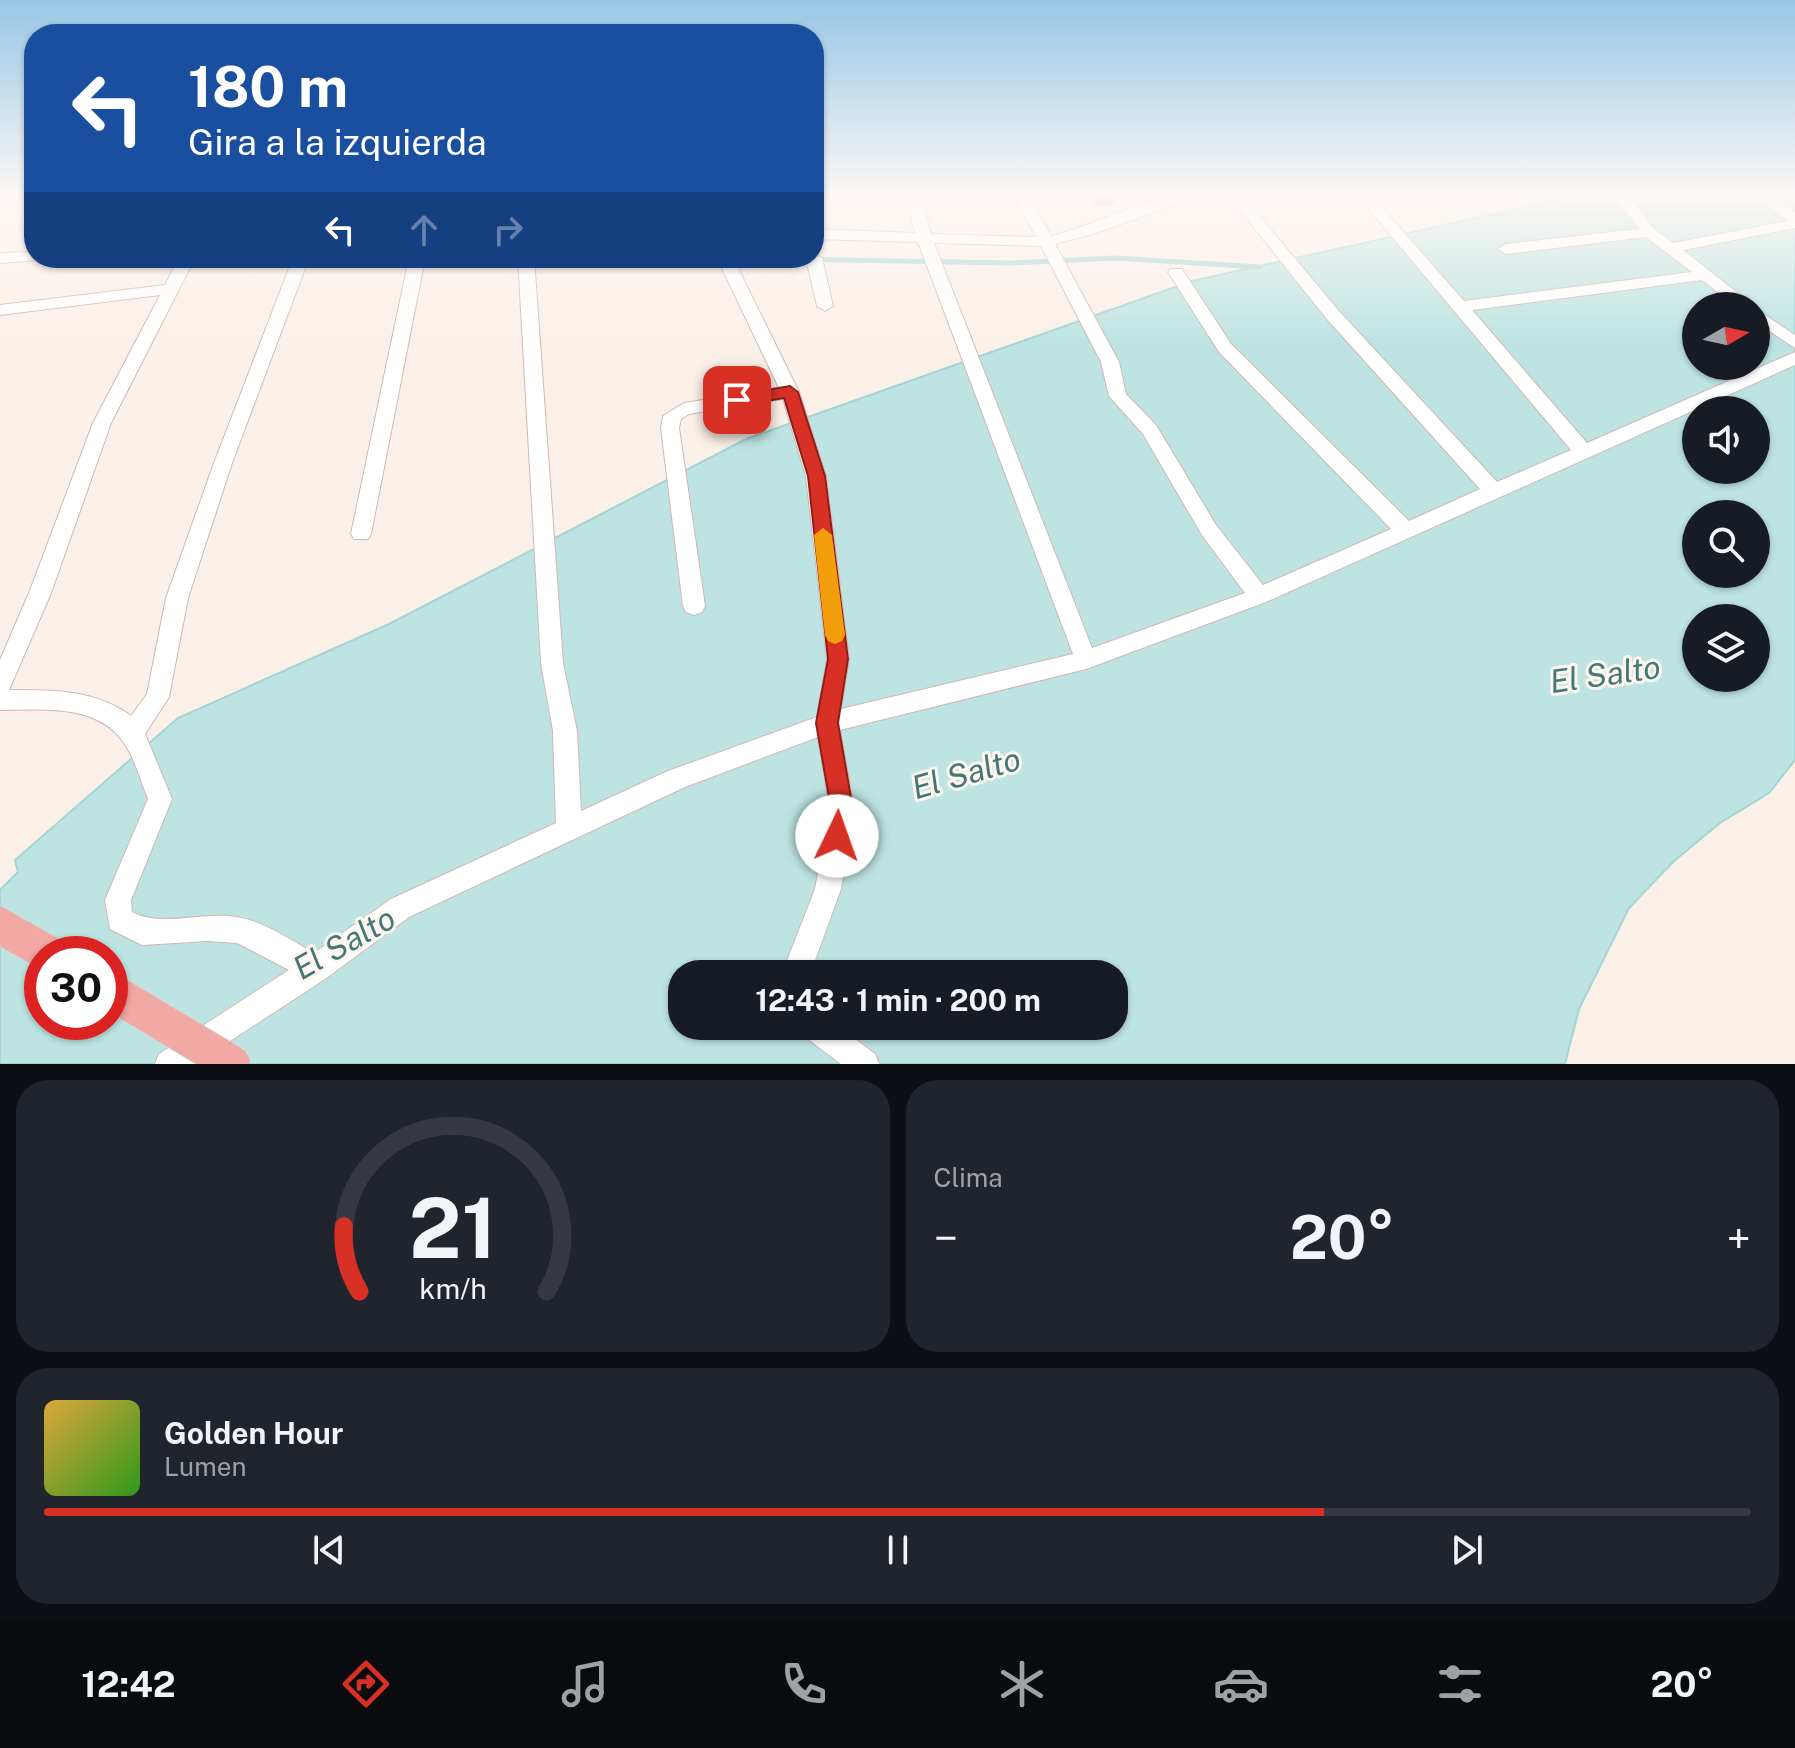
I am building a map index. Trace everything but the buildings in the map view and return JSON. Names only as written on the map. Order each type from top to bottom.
[{"type":"highway","points":[[0,925],[24,939]]},
{"type":"highway","points":[[128,1002],[232,1064]]},
{"type":"street","points":[[927,244],[1086,660]]},
{"type":"street","points":[[1045,244],[1110,362],[1118,396],[1150,430],[1209,530],[1259,596]]},
{"type":"street","points":[[1275,244],[1332,314],[1495,493]]},
{"type":"street","points":[[1406,244],[1585,453]]},
{"type":"street","points":[[1506,249],[1551,244]]},
{"type":"street","points":[[1664,244],[1728,292]]},
{"type":"street","points":[[1670,248],[1690,244]]},
{"type":"street","points":[[0,258],[24,257]]},
{"type":"street","points":[[0,685],[40,593],[102,423],[182,268]]},
{"type":"street","points":[[132,733],[158,697],[177,598],[223,463],[297,268]]},
{"type":"street","points":[[361,534],[415,268]]},
{"type":"street","points":[[527,268],[552,663],[565,731],[569,830]]},
{"type":"street","points":[[730,268],[790,392],[816,476],[838,659],[827,723],[842,809],[828,889],[801,960]]},
{"type":"street","points":[[816,268],[825,306]]},
{"type":"street","points":[[1176,272],[1225,348],[1407,532]]},
{"type":"street","points":[[1460,307],[1706,275]]},
{"type":"street","points":[[0,310],[171,289]]},
{"type":"street","points":[[1770,324],[1795,343]]},
{"type":"street","points":[[169,1064],[315,969],[400,908],[677,779],[827,723],[1086,660],[1259,596],[1795,358]]},
{"type":"street","points":[[694,606],[670,428],[672,416],[684,409],[790,392]]},
{"type":"street","points":[[0,700],[66,700],[102,710],[132,733],[160,799],[118,900],[119,920],[142,932],[208,928],[237,930],[262,939],[315,969]]},
{"type":"street","points":[[833,1040],[865,1064]]},
{"type":"water","name":"El Salto","points":[[1361,244],[1795,244],[1795,760],[1769,793],[1720,823],[1674,861],[1629,908],[1579,1009],[1565,1064],[0,1064],[0,890],[18,872],[15,860],[178,718],[389,624],[746,439],[1192,281]]},
{"type":"waterway","points":[[824,260],[1011,263],[1115,258],[1260,267]]},
{"type":"slow traffic","points":[[823,535],[835,635]]},
{"type":"route","points":[[737,400],[790,392],[816,476],[838,659],[827,723],[842,809],[837,836]]}]
